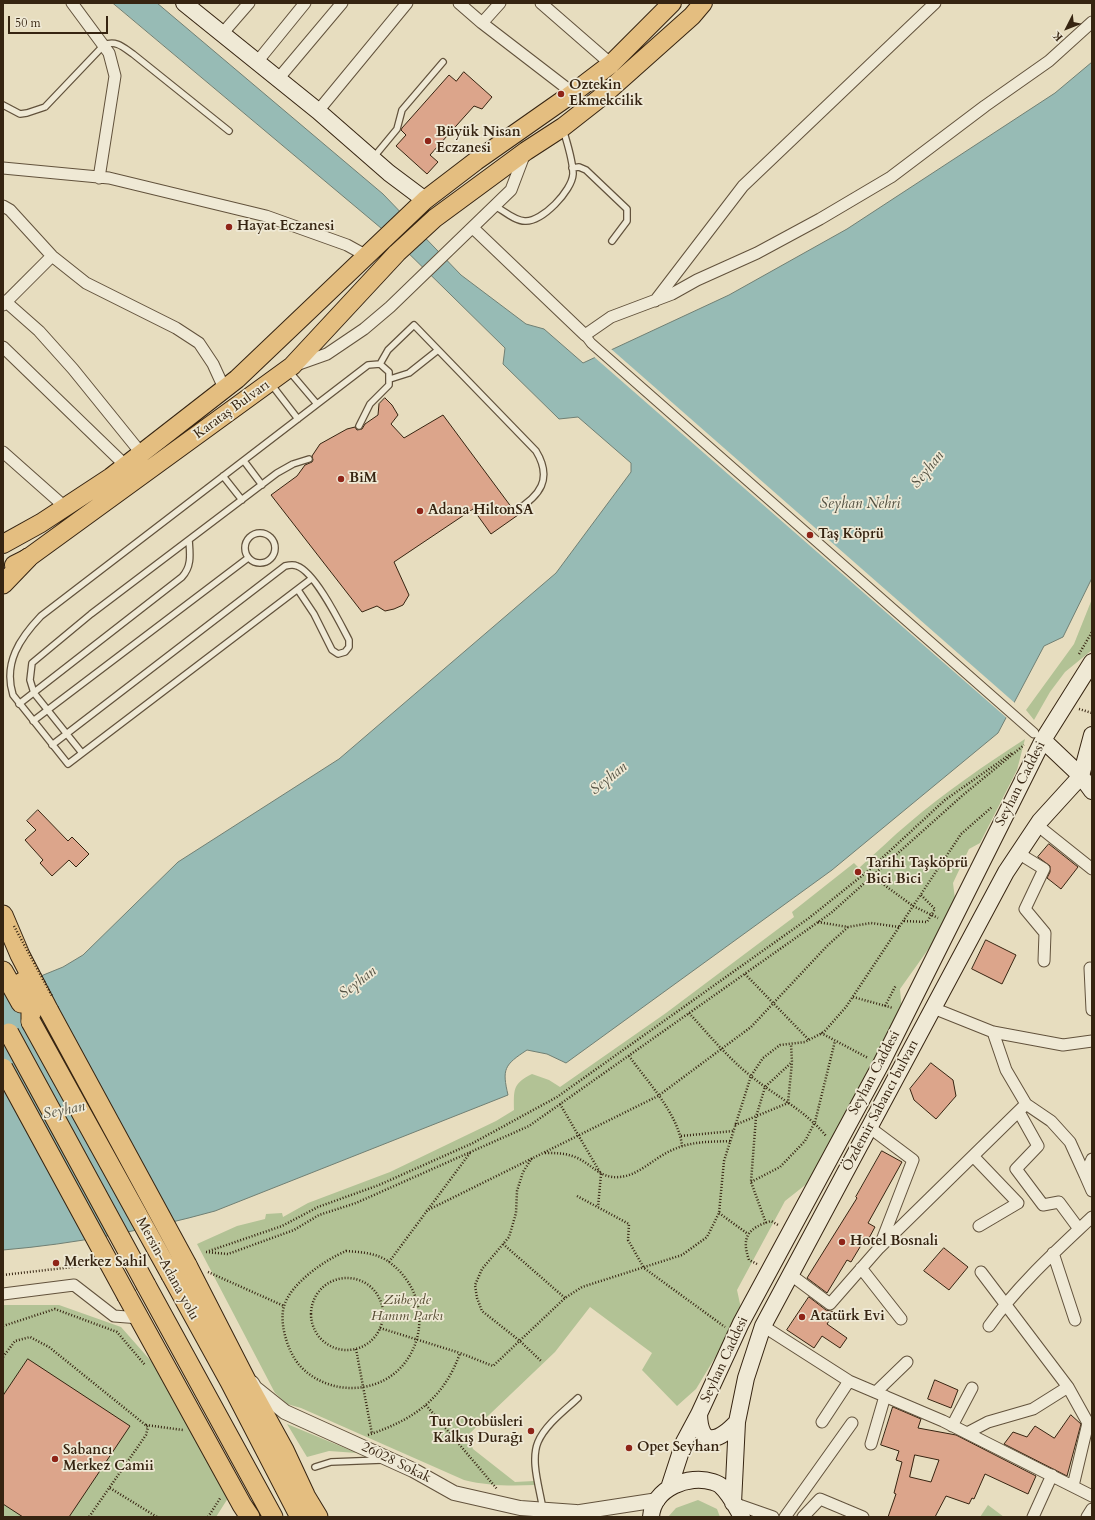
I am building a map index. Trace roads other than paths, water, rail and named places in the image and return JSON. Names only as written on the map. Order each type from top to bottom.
[{"type":"highway","points":[[3,584],[28,558]]},
{"type":"highway","points":[[3,915],[20,955],[49,1012],[194,1267],[230,1350],[284,1450],[305,1495]]},
{"type":"highway","points":[[3,937],[32,1005],[31,1022]]},
{"type":"highway","name":"Mersin-Adana yolu","points":[[3,971],[230,1382],[300,1517]]},
{"type":"highway","name":"Mersin-Adana yolu","points":[[5,1028],[273,1517]]},
{"type":"highway","points":[[3,1068],[242,1505],[252,1517]]},
{"type":"highway","points":[[230,1382],[249,1405],[277,1454],[318,1517]]},
{"type":"highway","points":[[206,1394],[214,1428],[250,1506],[252,1517]]},
{"type":"main road","name":"Karataş Bulvarı","points":[[3,571],[28,558],[290,368],[397,253],[435,218],[526,151],[563,127],[600,98],[692,16],[703,3]]},
{"type":"main road","points":[[186,4],[318,111],[373,159],[421,205]]},
{"type":"main road","name":"Karataş Bulvarı","points":[[3,544],[65,507],[125,465],[243,373],[421,205],[476,161],[612,64],[664,6]]},
{"type":"main road","name":"Seyhan Caddesi","points":[[669,1488],[684,1442],[699,1414],[741,1323],[881,1064],[907,1012],[1035,733],[1092,662]]},
{"type":"main road","points":[[1035,733],[1086,774],[1092,791]]},
{"type":"main road","name":"Özdemir Sabancı bulvarı","points":[[733,1503],[736,1422],[746,1378],[763,1326],[1006,872],[1037,825],[1086,774],[1092,735]]},
{"type":"main road","points":[[699,1414],[700,1429],[705,1436],[716,1439],[723,1435],[736,1422]]},
{"type":"main road","points":[[651,1517],[658,1500],[669,1488],[680,1482],[704,1480],[721,1485],[742,1517]]},
{"type":"street","points":[[72,3],[109,53],[115,76],[99,178]]},
{"type":"street","points":[[222,34],[249,3]]},
{"type":"street","points":[[257,62],[305,3]]},
{"type":"street","points":[[278,79],[342,3]]},
{"type":"street","points":[[318,111],[407,3]]},
{"type":"street","points":[[459,3],[482,23],[573,93]]},
{"type":"street","points":[[482,23],[500,3]]},
{"type":"street","points":[[541,3],[612,64]]},
{"type":"street","points":[[655,302],[743,186],[935,3]]},
{"type":"street","points":[[588,339],[611,317],[655,302],[732,265],[820,219],[891,177],[985,106],[1049,61],[1081,30],[1092,22]]},
{"type":"street","points":[[290,368],[328,354],[358,333],[390,307],[511,190],[526,151]]},
{"type":"street","points":[[3,168],[99,178],[266,216],[347,245],[367,256]]},
{"type":"street","points":[[3,206],[10,210],[52,256],[86,283],[176,328],[199,343],[224,388]]},
{"type":"street","points":[[473,228],[588,339],[1035,733]]},
{"type":"street","points":[[52,256],[4,303],[39,331],[141,453]]},
{"type":"street","points":[[3,347],[125,465]]},
{"type":"street","points":[[3,452],[65,507]]},
{"type":"street","points":[[1037,825],[1092,869]]},
{"type":"street","points":[[1018,853],[1044,869],[1025,910],[1045,933],[1044,961]]},
{"type":"street","points":[[1090,968],[1092,1010]]},
{"type":"street","points":[[933,1008],[993,1032],[1063,1046],[1092,1041]]},
{"type":"street","points":[[993,1032],[1006,1070],[1038,1146],[1016,1169],[1043,1205],[1059,1202],[1079,1229]]},
{"type":"street","points":[[791,1275],[830,1304],[879,1248],[1023,1108]]},
{"type":"street","points":[[1023,1108],[1051,1121],[1070,1142],[1092,1191]]},
{"type":"street","points":[[869,1127],[913,1160],[879,1248]]},
{"type":"street","points":[[973,1156],[1018,1203],[979,1226]]},
{"type":"street","points":[[1085,1175],[1092,1158]]},
{"type":"street","points":[[989,1326],[1004,1304],[1053,1253],[1092,1217]]},
{"type":"street","points":[[1053,1253],[1075,1320]]},
{"type":"street","points":[[861,1268],[901,1319]]},
{"type":"street","points":[[981,1272],[1068,1387],[1090,1423],[1073,1486]]},
{"type":"street","points":[[3,1294],[74,1285],[114,1316],[140,1318]]},
{"type":"street","points":[[763,1326],[849,1381],[967,1433],[1092,1496]]},
{"type":"street","name":"26028 Sokak","points":[[230,1350],[255,1388],[285,1412],[390,1460],[454,1493],[520,1508],[576,1512],[593,1517]]},
{"type":"street","points":[[871,1444],[881,1394],[907,1362]]},
{"type":"street","points":[[822,1422],[849,1381]]},
{"type":"street","points":[[967,1433],[988,1422],[1033,1409],[1068,1387]]},
{"type":"street","points":[[952,1426],[972,1388]]},
{"type":"street","points":[[786,1517],[852,1423]]},
{"type":"street","points":[[1033,1517],[1052,1475]]},
{"type":"street","points":[[802,1517],[820,1499],[863,1517]]},
{"type":"street","points":[[576,1512],[658,1500]]},
{"type":"street","points":[[733,1503],[773,1517]]},
{"type":"street","points":[[1087,1517],[1092,1509]]},
{"type":"lane","points":[[3,105],[20,114],[27,114],[45,107],[104,45],[110,42],[120,44],[229,131]]},
{"type":"lane","points":[[373,159],[397,128],[402,110],[443,62]]},
{"type":"lane","points":[[495,206],[518,220],[524,221],[536,219],[542,216],[569,188],[572,168],[563,127]]},
{"type":"lane","points":[[572,168],[579,167],[586,170],[627,209],[627,221],[612,241]]},
{"type":"lane","points":[[380,364],[388,350],[414,325],[536,451],[541,458],[544,472],[542,486],[528,503],[515,511]]},
{"type":"lane","points":[[390,379],[409,373],[438,350]]},
{"type":"lane","points":[[311,579],[68,764],[19,704],[11,688],[10,667],[17,648],[32,625],[48,611],[368,365],[380,364],[389,372],[390,379],[386,389],[370,404],[359,426]]},
{"type":"lane","points":[[290,368],[316,404]]},
{"type":"lane","points":[[269,382],[298,419]]},
{"type":"lane","points":[[82,753],[34,693],[30,680],[32,663],[41,654],[188,540],[262,485],[293,464],[309,459]]},
{"type":"lane","points":[[244,461],[262,485]]},
{"type":"lane","points":[[223,476],[242,500]]},
{"type":"lane","points":[[259,533],[268,535],[272,538],[275,547],[273,556],[270,560],[261,563],[252,561],[248,558],[245,549],[250,536],[259,533]]},
{"type":"lane","points":[[19,704],[182,577],[189,567],[190,560],[188,540]]},
{"type":"lane","points":[[33,721],[248,558]]},
{"type":"lane","points":[[52,745],[285,566],[299,566],[311,579],[331,606],[348,640],[349,647],[345,652],[338,654],[332,650],[314,614],[298,590]]},
{"type":"lane","points":[[543,1510],[535,1459],[539,1440],[546,1430],[578,1398]]},
{"type":"lane","points":[[315,1467],[331,1462],[390,1460]]},
{"type":"water","name":"Seyhan Nehri","points":[[113,3],[157,3],[383,194],[461,275],[526,324],[544,329],[583,363],[729,295],[847,229],[1055,93],[1092,62],[1092,578],[1063,637],[1044,646],[998,733],[832,870],[566,1063],[547,1054],[527,1050],[513,1060],[507,1068],[505,1079],[508,1095],[215,1211],[163,1224],[84,1240],[3,1250],[3,982],[36,978],[63,967],[83,955],[178,862],[339,759],[556,573],[631,472],[631,463],[578,417],[559,419],[503,364],[505,348],[394,239]]},
{"type":"place","name":"Oztekin Ekmekcilik","points":[[561,94]]},
{"type":"place","name":"Büyük Nisan Eczanesi","points":[[428,141]]},
{"type":"place","name":"Hayat Eczanesi","points":[[229,227]]},
{"type":"place","name":"BiM","points":[[341,479]]},
{"type":"place","name":"Adana HiltonSA","points":[[420,511]]},
{"type":"place","name":"Taș Köprü","points":[[810,535]]},
{"type":"place","name":"Tarihi Taşköprü Bici Bici","points":[[858,872]]},
{"type":"place","name":"Hotel Bosnali","points":[[842,1242]]},
{"type":"place","name":"Merkez Sahil","points":[[56,1263]]},
{"type":"place","name":"Atatürk Evi","points":[[802,1317]]},
{"type":"place","name":"Tur Otobüsleri Kalkış Durağı","points":[[531,1431]]},
{"type":"place","name":"Opet Seyhan","points":[[629,1448]]},
{"type":"place","name":"Sabancı Merkez Camii","points":[[55,1459]]},
{"type":"water label","name":"Seyhan","points":[[928,470]]},
{"type":"water label","name":"Seyhan","points":[[609,779]]},
{"type":"water label","name":"Seyhan","points":[[358,983]]},
{"type":"water label","name":"Seyhan","points":[[64,1111]]},
{"type":"park label","name":"Zübeyde Hanım Parkı","points":[[407,1310]]}]
